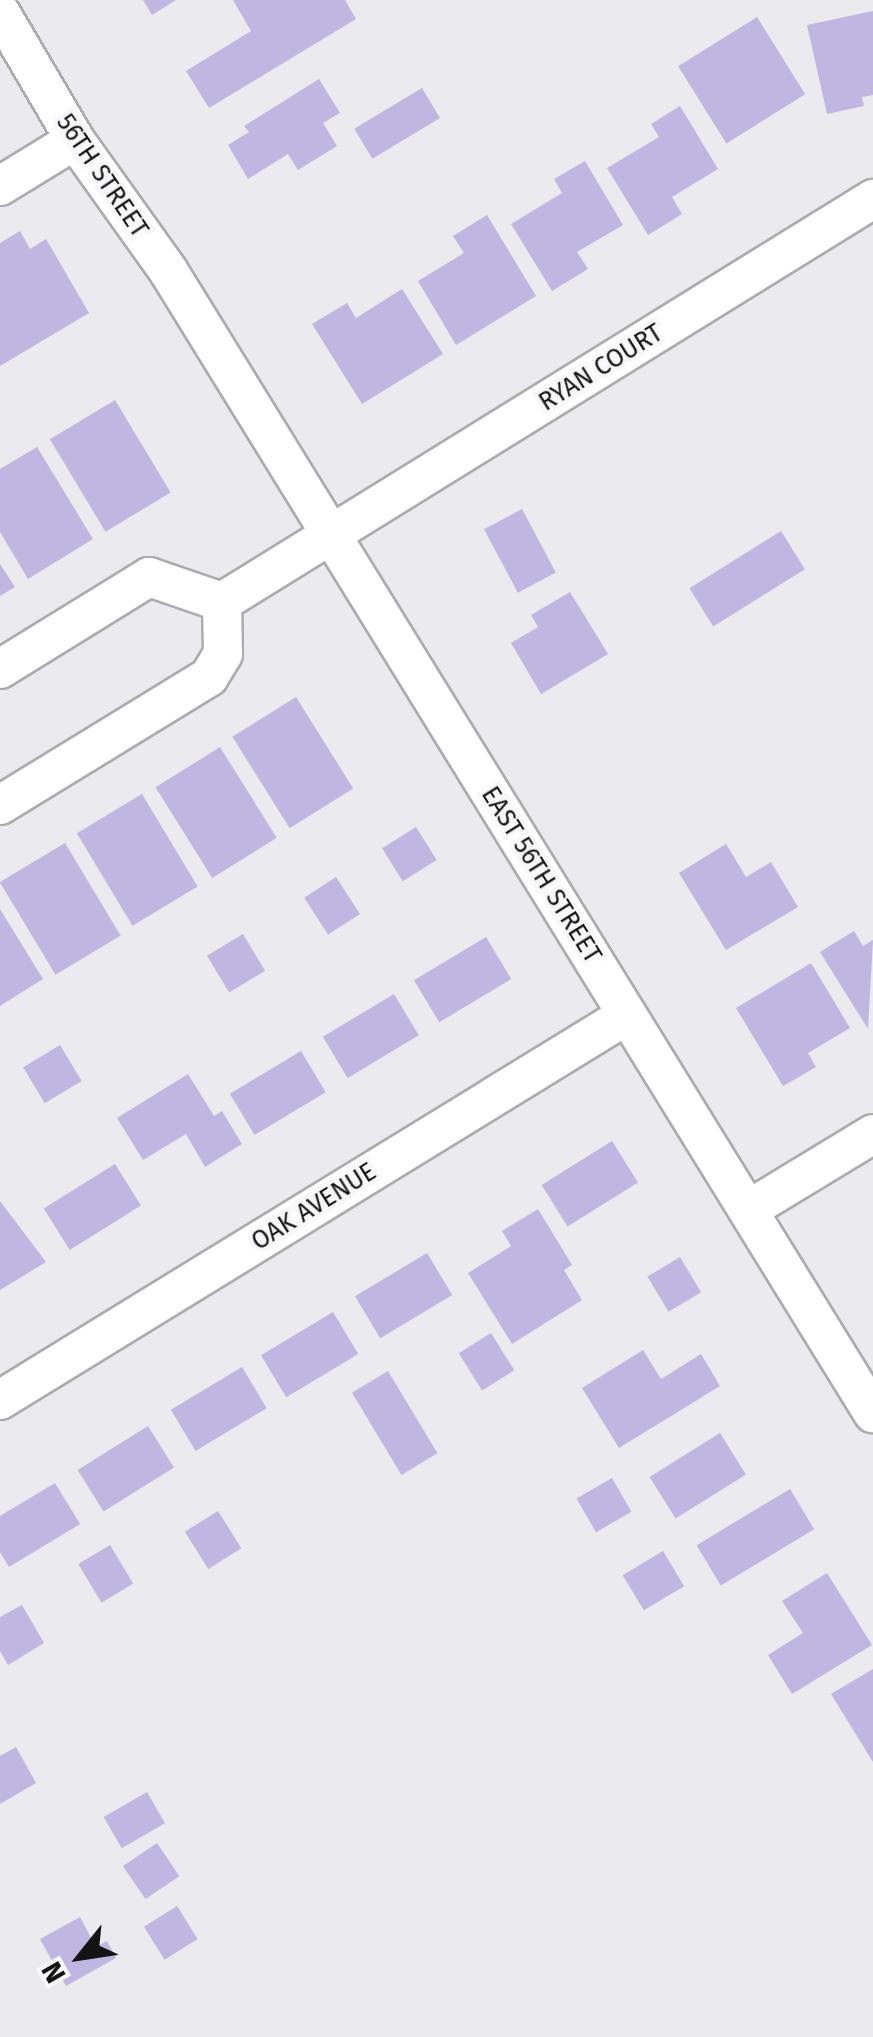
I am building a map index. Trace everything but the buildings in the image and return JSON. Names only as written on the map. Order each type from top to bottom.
[{"type":"street","name":"56TH STREET","points":[[0,12],[75,140],[209,336]]},
{"type":"street","points":[[0,186],[75,140]]},
{"type":"street","name":"RYAN COURT","points":[[222,602],[873,199]]},
{"type":"street","name":"EAST 56TH STREET","points":[[209,336],[330,538],[873,1413]]},
{"type":"street","points":[[0,669],[149,577],[222,602],[224,654],[209,676],[0,805]]},
{"type":"street","name":"OAK AVENUE","points":[[0,1400],[627,1014]]},
{"type":"street","points":[[748,1210],[873,1134]]}]
